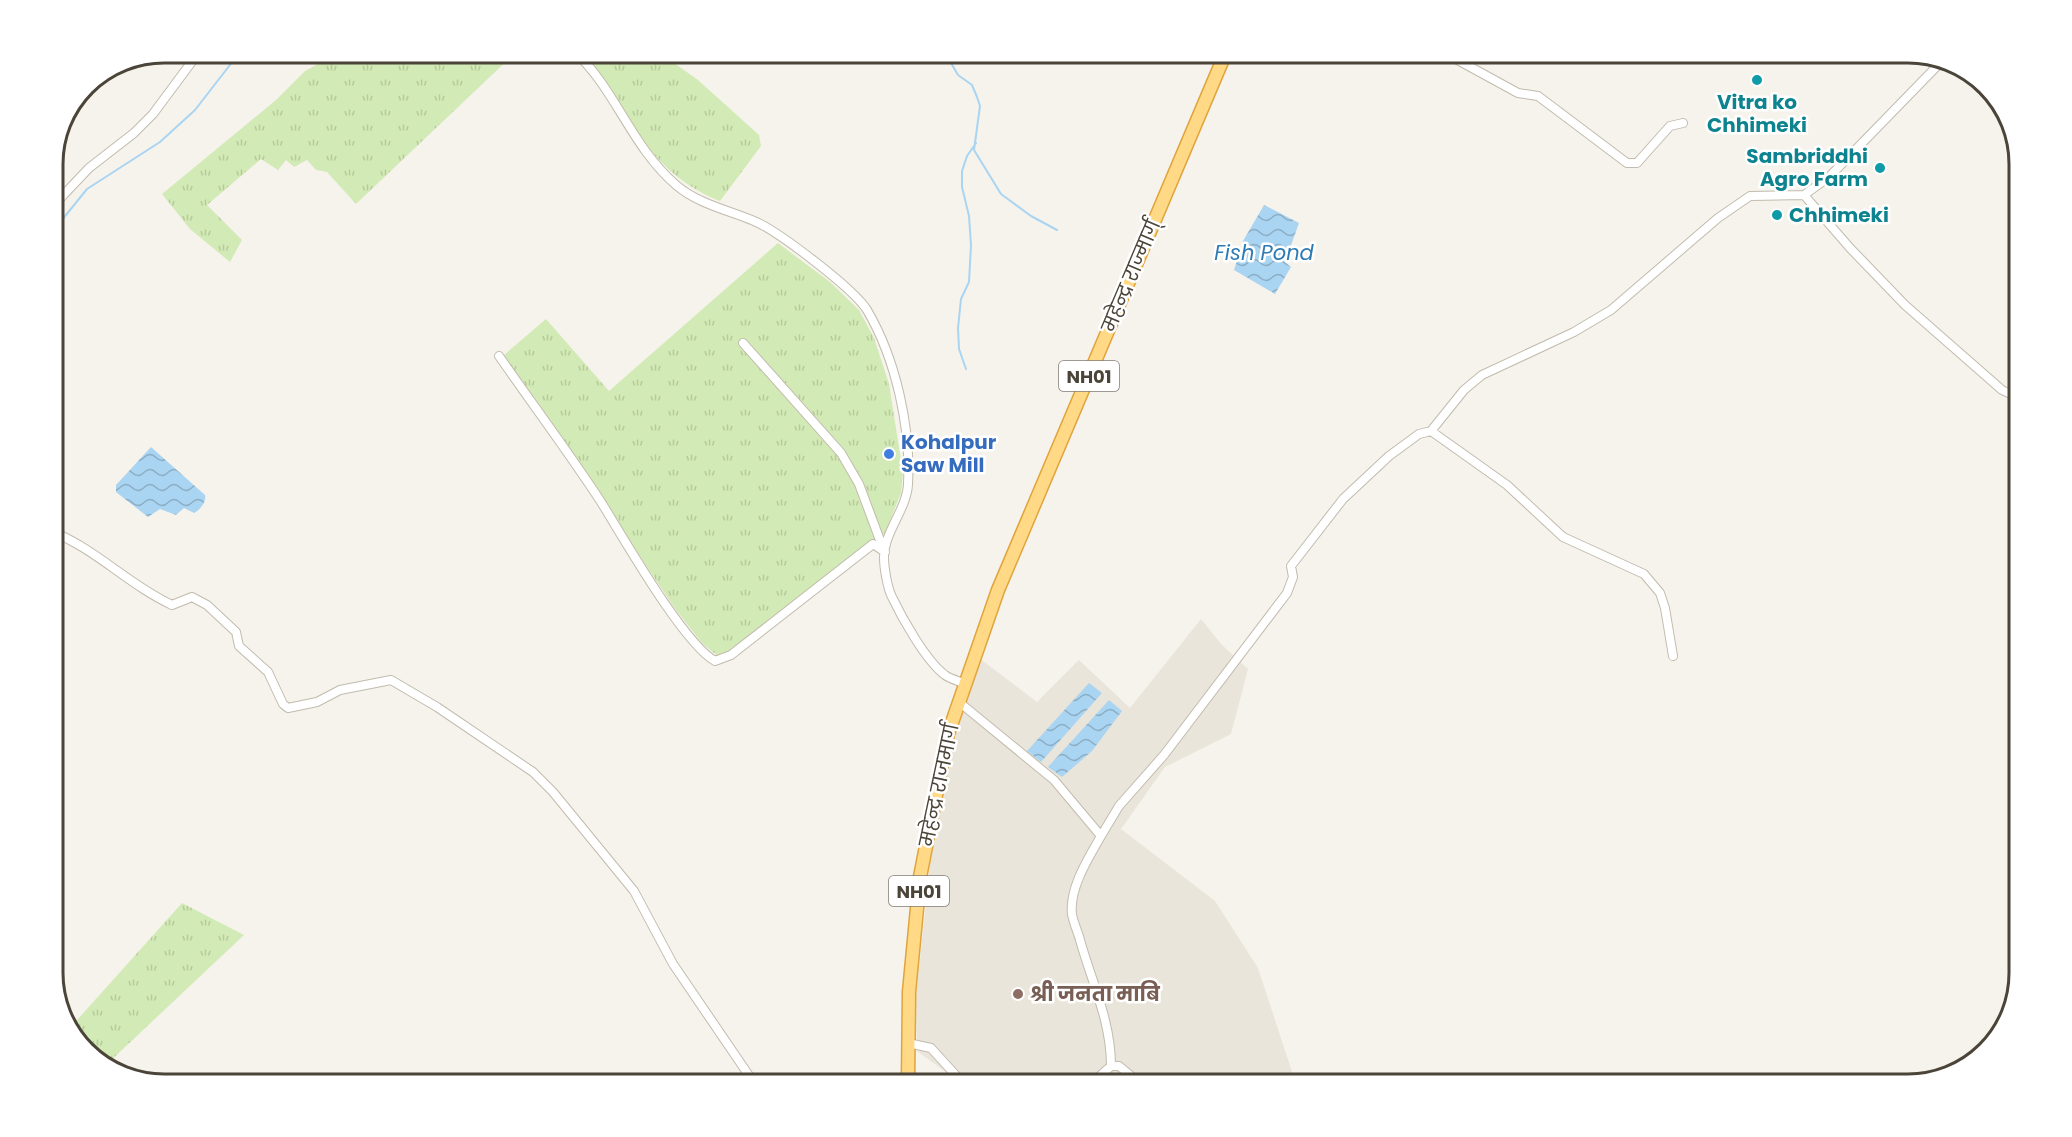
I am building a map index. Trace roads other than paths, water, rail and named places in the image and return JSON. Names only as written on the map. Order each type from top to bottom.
[{"type":"highway","name":"महेन्द्र राज्मार्ग्","points":[[959,702],[998,590],[1221,63]]},
{"type":"highway","name":"महेन्द्र राजमार्ग","points":[[908,1074],[909,993],[920,877],[948,734],[959,702]]},
{"type":"street","points":[[63,195],[89,168],[134,133],[153,114],[191,63]]},
{"type":"street","points":[[584,63],[605,89],[637,142],[677,186],[691,196],[769,229],[854,293],[867,310],[893,373],[909,460],[908,488],[885,552]]},
{"type":"street","points":[[1463,63],[1518,93],[1538,96],[1627,163],[1637,163],[1670,126],[1683,123]]},
{"type":"street","points":[[1102,1074],[1111,1065],[1110,1036],[1104,1008],[1090,976],[1072,913],[1076,887],[1101,836],[1119,806],[1164,755],[1287,593],[1293,577],[1291,566],[1343,499],[1389,456],[1419,434],[1431,431],[1464,390],[1482,375],[1574,332],[1611,310],[1718,218],[1750,196],[1804,195],[1829,177],[1936,67]]},
{"type":"street","points":[[1804,195],[1850,248],[1905,305],[2002,390],[2009,393]]},
{"type":"street","points":[[743,343],[841,453],[859,484],[885,552],[891,595],[929,658],[945,675],[966,684]]},
{"type":"street","points":[[499,356],[600,500],[685,630],[715,661],[731,655],[873,544],[885,552]]},
{"type":"street","points":[[1431,431],[1507,485],[1563,537],[1644,574],[1659,593],[1665,608],[1672,656]]},
{"type":"street","points":[[63,536],[85,546],[129,580],[172,605],[192,597],[207,605],[236,632],[239,646],[268,672],[282,704],[288,708],[317,702],[340,690],[391,680],[437,707],[533,772],[568,810],[595,847],[634,891],[668,956],[748,1074]]},
{"type":"street","points":[[959,702],[1054,780],[1101,836]]},
{"type":"street","points":[[908,1043],[931,1048],[958,1074]]},
{"type":"street","points":[[1111,1065],[1119,1066],[1129,1074]]},
{"type":"water","name":"Fish Pond","points":[[1264,205],[1299,223],[1285,262],[1291,267],[1275,294],[1234,270],[1243,241]]},
{"type":"water","points":[[151,447],[205,495],[204,503],[196,512],[184,508],[176,515],[160,509],[148,517],[116,492],[116,485]]},
{"type":"water","points":[[1089,683],[1102,693],[1041,762],[1027,751]]},
{"type":"water","points":[[1109,700],[1122,711],[1092,751],[1062,777],[1048,767]]},
{"type":"waterway","points":[[63,219],[87,189],[160,142],[195,110],[231,63]]},
{"type":"waterway","points":[[951,63],[958,75],[972,85],[980,106],[974,150],[1001,194],[1031,216],[1057,230]]},
{"type":"waterway","points":[[966,369],[959,349],[958,328],[961,299],[969,282],[971,245],[969,216],[962,187],[962,171],[967,156],[976,143]]},
{"type":"place","name":"Vitra ko Chhimeki","points":[[1757,80]]},
{"type":"place","name":"Sambriddhi Agro Farm","points":[[1880,168]]},
{"type":"place","name":"Chhimeki","points":[[1777,215]]},
{"type":"place","name":"Kohalpur Saw Mill","points":[[889,454]]},
{"type":"place","name":"श्री जनता माबि","points":[[1018,994]]}]
